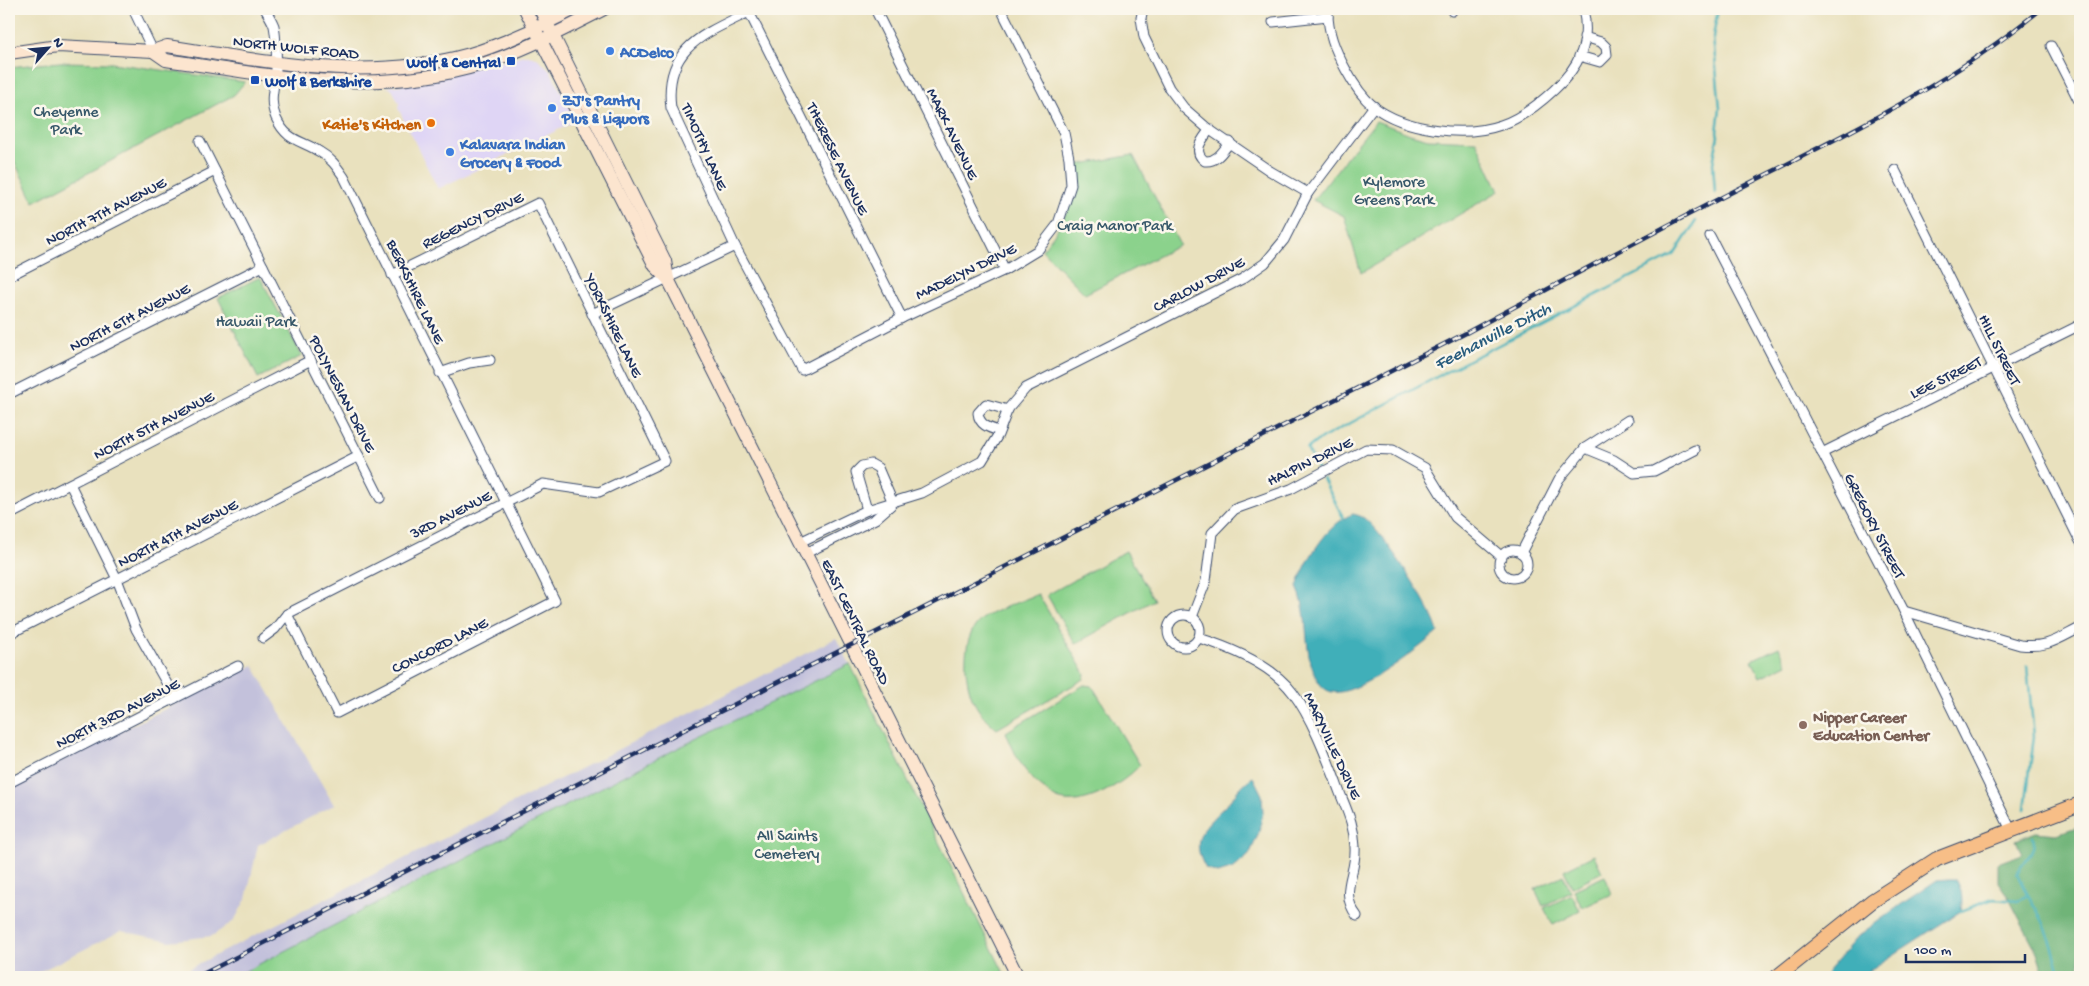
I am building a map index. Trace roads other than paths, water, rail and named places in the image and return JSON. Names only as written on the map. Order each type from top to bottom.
[{"type":"main road","name":"EAST CENTRAL ROAD","points":[[526,9],[541,25],[665,261],[668,279],[1018,977]]},
{"type":"main road","name":"EAST CENTRAL ROAD","points":[[540,9],[541,25]]},
{"type":"main road","name":"NORTH WOLF ROAD","points":[[9,53],[58,46],[154,51],[167,46],[276,62],[354,70],[416,65],[471,53],[507,41],[575,9]]},
{"type":"main road","name":"NORTH WOLF ROAD","points":[[154,51],[166,60],[274,76],[353,83],[412,79],[440,75],[483,64],[519,50],[604,9]]},
{"type":"main road","points":[[1776,977],[1872,901],[1937,859],[2080,804]]},
{"type":"street","points":[[133,9],[154,51]]},
{"type":"street","name":"BERKSHIRE LANE","points":[[265,9],[274,26],[276,62],[272,103],[276,117],[284,130],[296,142],[319,151],[332,160],[344,177],[555,601]]},
{"type":"street","name":"MARK AVENUE","points":[[875,9],[1005,270]]},
{"type":"street","name":"MADELYN DRIVE","points":[[802,370],[902,318],[1005,270],[1038,250],[1058,224],[1071,185],[1069,158],[1064,133],[1001,9]]},
{"type":"street","points":[[1143,9],[1141,18],[1144,36],[1170,88],[1184,108],[1210,129],[1270,171],[1308,193]]},
{"type":"street","points":[[1273,22],[1328,13],[1333,47],[1359,92],[1374,106],[1400,120],[1446,131],[1469,132],[1501,125],[1538,105],[1570,75],[1584,47],[1583,9]]},
{"type":"street","name":"TIMOTHY LANE","points":[[752,10],[691,43],[678,58],[669,94],[671,108],[736,246],[802,370]]},
{"type":"street","name":"THERESE AVENUE","points":[[752,10],[902,318]]},
{"type":"street","points":[[1580,56],[1600,62],[1607,55],[1606,47],[1601,42],[1584,37]]},
{"type":"street","points":[[2051,46],[2080,103]]},
{"type":"street","name":"CARLOW DRIVE","points":[[803,548],[867,510],[922,493],[982,461],[999,431],[1008,410],[1026,388],[1242,279],[1265,263],[1284,240],[1308,193],[1374,106]]},
{"type":"street","points":[[1210,129],[1198,148],[1198,154],[1205,161],[1218,157],[1230,142]]},
{"type":"street","name":"POLYNESIAN DRIVE","points":[[200,141],[380,498]]},
{"type":"street","name":"HILL STREET","points":[[1895,170],[2080,541]]},
{"type":"street","name":"NORTH 7TH AVENUE","points":[[9,276],[215,171]]},
{"type":"street","name":"REGENCY DRIVE","points":[[392,275],[538,203]]},
{"type":"street","name":"YORKSHIRE LANE","points":[[538,203],[665,461]]},
{"type":"street","name":"GREGORY STREET","points":[[1710,236],[1904,611],[2011,830]]},
{"type":"street","points":[[592,314],[736,246]]},
{"type":"street","name":"NORTH 6TH AVENUE","points":[[9,394],[263,266]]},
{"type":"street","name":"LEE STREET","points":[[1822,453],[2080,325]]},
{"type":"street","name":"NORTH 5TH AVENUE","points":[[9,515],[311,360]]},
{"type":"street","points":[[440,373],[469,363],[490,360]]},
{"type":"street","points":[[999,431],[983,425],[978,418],[978,413],[986,404],[1008,410]]},
{"type":"street","points":[[1521,553],[1558,479],[1585,448],[1628,420]]},
{"type":"street","points":[[1585,448],[1614,460],[1634,473],[1654,471],[1695,450]]},
{"type":"street","name":"HALPIN DRIVE","points":[[1192,617],[1206,581],[1212,533],[1235,509],[1291,489],[1366,450],[1393,450],[1425,468],[1455,516],[1502,557]]},
{"type":"street","name":"NORTH 4TH AVENUE","points":[[9,634],[359,456]]},
{"type":"street","name":"3RD AVENUE","points":[[263,638],[275,629],[287,614],[506,501],[543,484],[599,492],[665,461]]},
{"type":"street","points":[[867,510],[856,472],[862,466],[870,464],[878,468],[893,503]]},
{"type":"street","points":[[70,484],[117,579],[136,629],[176,698]]},
{"type":"street","name":"CARLOW DRIVE","points":[[803,548],[875,519],[893,503]]},
{"type":"street","points":[[1510,551],[1521,553],[1526,559],[1527,567],[1523,574],[1516,578],[1508,577],[1502,572],[1500,565],[1502,557],[1510,551]]},
{"type":"street","name":"CONCORD LANE","points":[[287,614],[337,713],[555,601]]},
{"type":"street","points":[[1904,611],[2020,645],[2037,647],[2048,644],[2080,628]]},
{"type":"street","points":[[1181,615],[1192,617],[1198,624],[1199,638],[1196,642],[1186,647],[1175,645],[1168,636],[1172,620],[1181,615]]},
{"type":"street","name":"MARYVILLE DRIVE","points":[[1199,638],[1264,667],[1283,683],[1301,706],[1326,756],[1354,826],[1356,858],[1348,886],[1348,898],[1352,909],[1358,916]]},
{"type":"street","name":"NORTH 3RD AVENUE","points":[[9,783],[238,666]]},
{"type":"water","points":[[1353,514],[1364,518],[1384,539],[1407,572],[1427,606],[1438,632],[1403,659],[1372,679],[1343,692],[1332,692],[1322,687],[1314,672],[1309,655],[1303,603],[1297,587],[1305,566],[1318,544],[1334,526]]},
{"type":"water","points":[[1253,777],[1262,795],[1263,813],[1258,835],[1249,855],[1234,868],[1218,873],[1206,869],[1199,849],[1201,833],[1211,819]]},
{"type":"water","points":[[1956,879],[1960,887],[1961,911],[1859,977],[1826,977],[1827,972],[1858,936],[1937,880]]},
{"type":"waterway","name":"Feehanville Ditch","points":[[1715,193],[1713,163],[1718,136],[1720,108],[1713,37],[1718,9]]},
{"type":"waterway","name":"Feehanville Ditch","points":[[1317,468],[1307,449],[1317,441],[1444,373],[1674,255],[1696,221]]},
{"type":"waterway","name":"Feehanville Ditch","points":[[1323,479],[1343,517]]},
{"type":"waterway","points":[[2025,809],[2034,736],[2027,666]]},
{"type":"waterway","points":[[2033,837],[2032,852],[2017,873],[2046,929],[2061,977]]},
{"type":"waterway","points":[[1961,911],[1993,899],[2018,901],[2026,895]]},
{"type":"railway","points":[[197,977],[1466,333],[1857,128],[1934,85],[1971,61],[2041,9]]},
{"type":"place","name":"ACDelco","points":[[610,51]]},
{"type":"place","name":"Wolf & Central","points":[[511,61]]},
{"type":"place","name":"Wolf & Berkshire","points":[[255,80]]},
{"type":"place","name":"ZJ's Pantry Plus & Liquors","points":[[552,108]]},
{"type":"place","name":"Katie's Kitchen","points":[[431,123]]},
{"type":"place","name":"Kalavara Indian Grocery & Food","points":[[450,152]]},
{"type":"place","name":"Nipper Career Education Center","points":[[1803,725]]},
{"type":"park label","name":"Cheyenne Park","points":[[66,119]]},
{"type":"park label","name":"Kylemore Greens Park","points":[[1394,189]]},
{"type":"park label","name":"Craig Manor Park","points":[[1115,224]]},
{"type":"park label","name":"Hawaii Park","points":[[256,320]]},
{"type":"park label","name":"All Saints Cemetery","points":[[787,843]]}]
